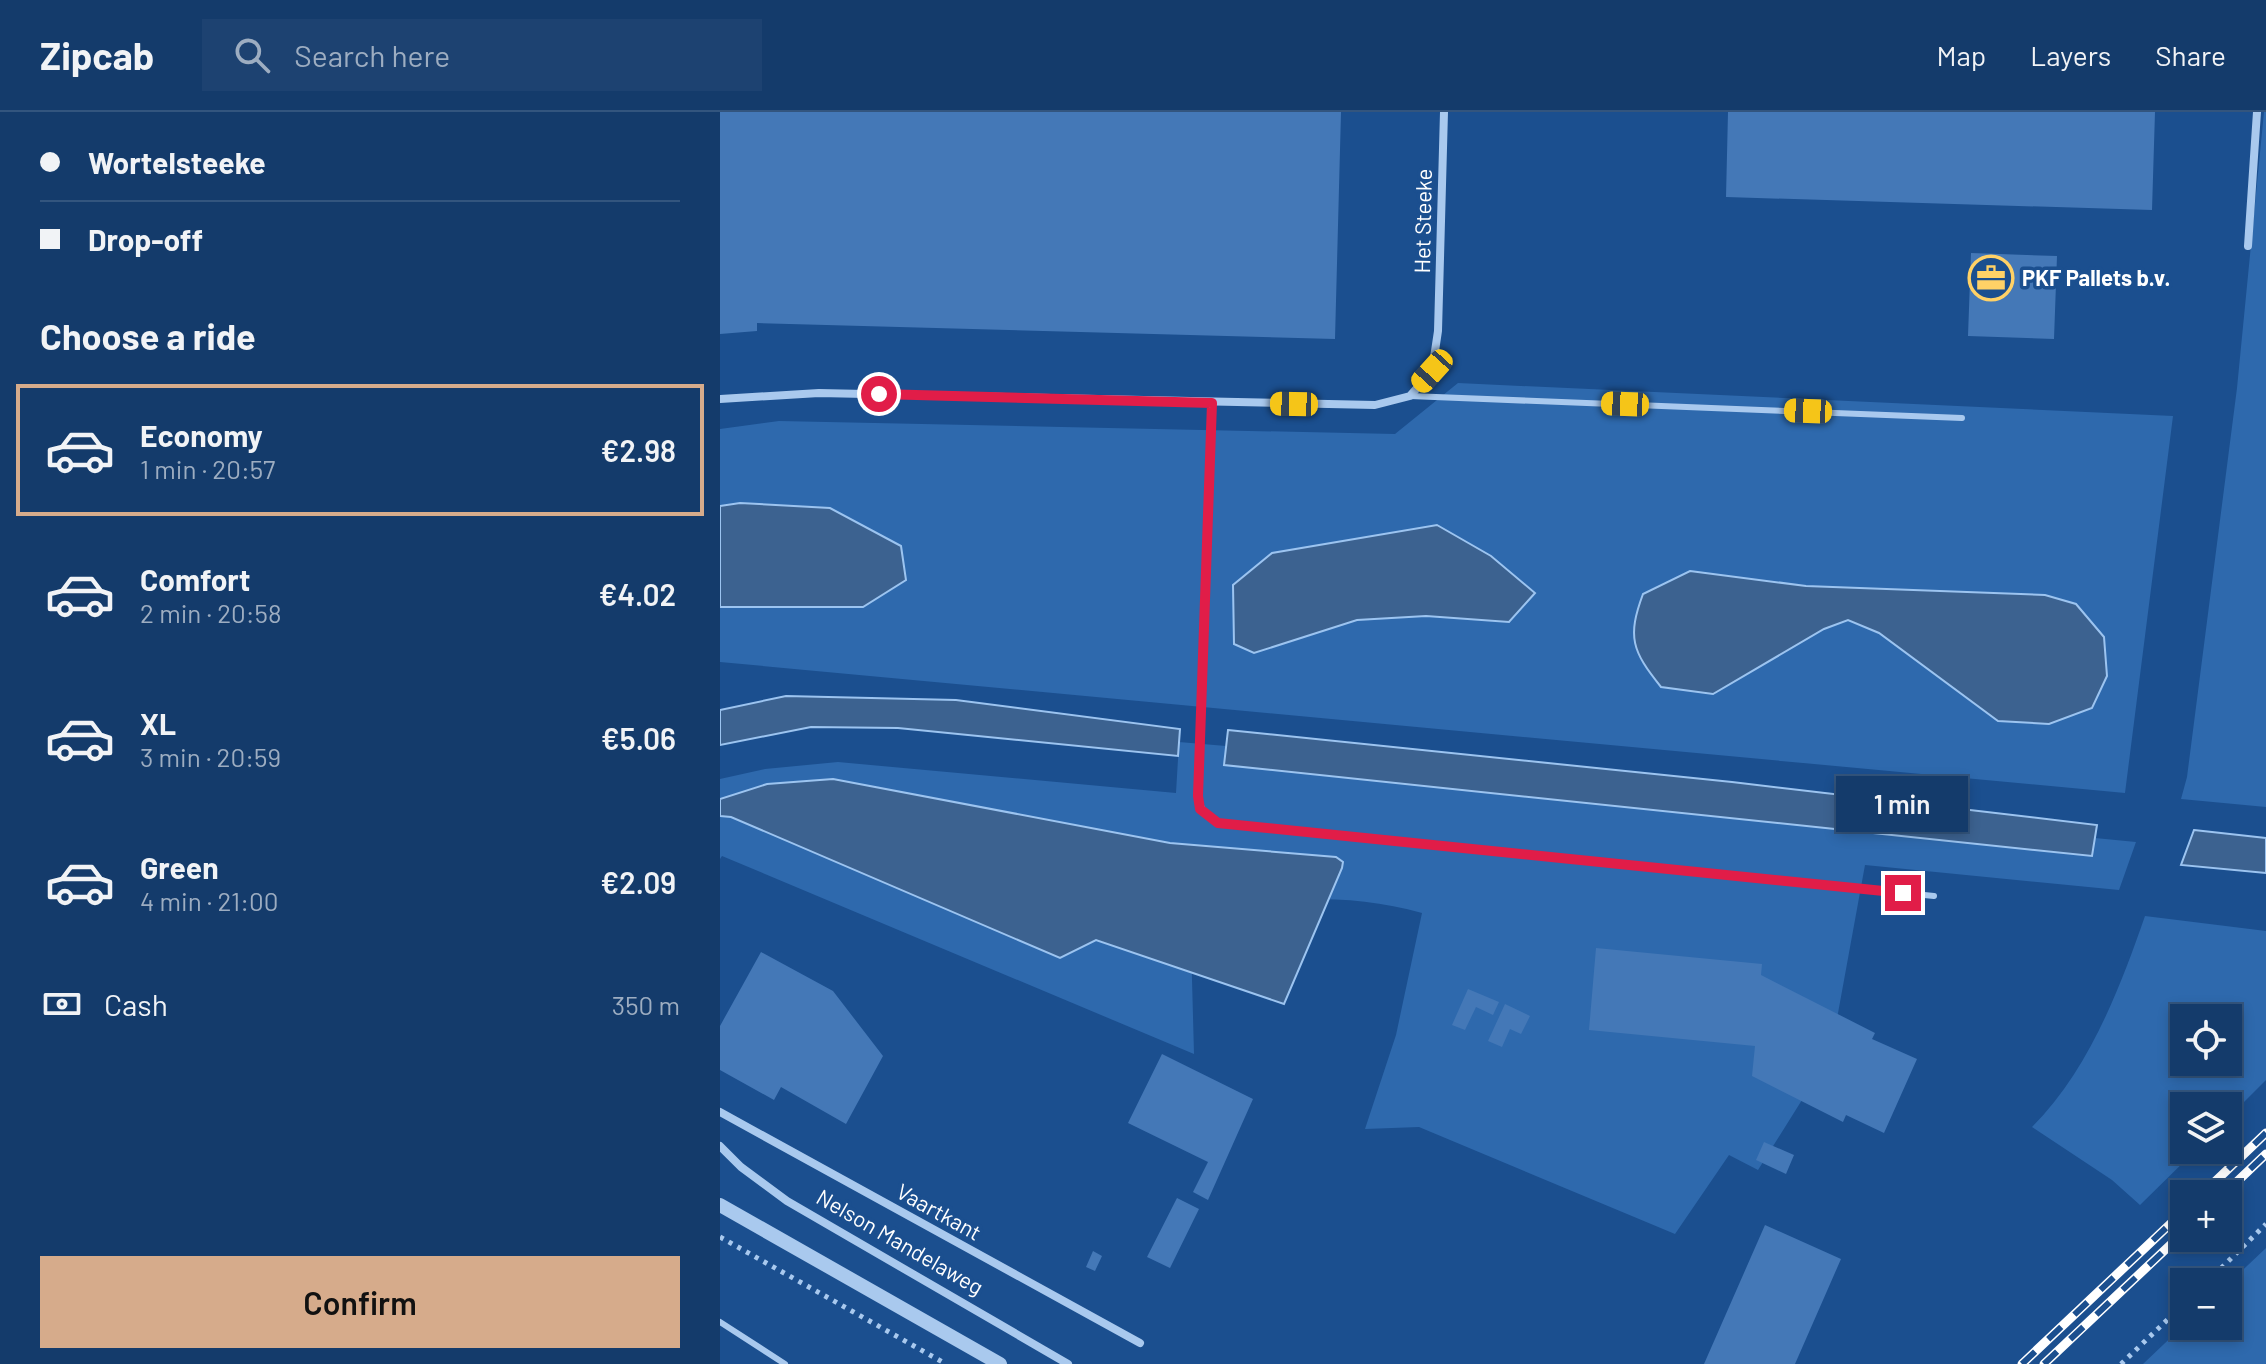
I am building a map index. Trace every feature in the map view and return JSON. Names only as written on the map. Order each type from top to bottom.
[{"type":"street","name":"Het Steeke","points":[[1410,396],[1432,371],[1438,331],[1444,112]]},
{"type":"street","points":[[2248,246],[2257,112]]},
{"type":"street","points":[[720,399],[819,393],[1375,405],[1410,396]]},
{"type":"street","name":"Vaartkant","points":[[720,1112],[1140,1343]]},
{"type":"street","name":"Nelson Mandelaweg","points":[[720,1146],[741,1167],[787,1201],[1068,1364]]},
{"type":"street","points":[[720,1202],[1000,1364]]},
{"type":"lane","points":[[1410,396],[1962,418]]},
{"type":"lane","points":[[1212,403],[1198,796],[1200,809],[1208,817],[1218,823],[1934,896]]},
{"type":"lane","points":[[720,1322],[785,1364]]},
{"type":"path","points":[[2221,1268],[2266,1224]]},
{"type":"path","points":[[720,1237],[946,1364]]},
{"type":"path","points":[[2121,1364],[2170,1317]]},
{"type":"shaded area","points":[[2264,112],[2266,807],[2181,799],[2187,777],[2237,388]]},
{"type":"shaded area","points":[[1458,383],[2173,416],[2125,793],[720,662],[720,429],[779,421],[1395,434]]},
{"type":"shaded area","points":[[740,503],[830,508],[901,546],[906,580],[863,607],[720,607],[720,506]]},
{"type":"shaded area","points":[[1437,525],[1491,556],[1535,593],[1509,622],[1426,616],[1357,620],[1254,653],[1234,644],[1233,585],[1272,553]]},
{"type":"shaded area","points":[[1690,571],[1806,586],[2045,595],[2076,604],[2104,637],[2107,676],[2092,708],[2049,724],[1998,721],[1879,633],[1848,620],[1824,629],[1713,694],[1661,687],[1638,653],[1635,643],[1638,609],[1643,594]]},
{"type":"shaded area","points":[[786,696],[956,700],[1180,729],[1178,756],[898,728],[811,727],[720,745],[720,710]]},
{"type":"shaded area","points":[[1228,730],[1732,782],[2097,825],[2092,856],[1224,765]]},
{"type":"shaded area","points":[[1179,742],[1226,746],[1225,765],[2091,856],[2095,838],[2136,842],[2119,890],[1865,865],[1826,1079],[1817,1076],[1758,1170],[1729,1155],[1675,1234],[1419,1127],[1365,1129],[1396,1035],[1422,913],[1336,899],[1190,904],[1194,1054],[722,856],[720,859],[720,779],[765,769],[838,762],[1176,793]]},
{"type":"shaded area","points":[[833,779],[1170,843],[1336,857],[1343,862],[1342,868],[1284,1004],[1096,940],[1060,958],[731,817],[720,816],[720,799],[767,784]]},
{"type":"shaded area","points":[[2194,830],[2266,838],[2266,873],[2181,865]]},
{"type":"shaded area","points":[[2145,916],[2266,931],[2266,1080],[2242,1104],[2242,1092],[2170,1092],[2170,1164],[2182,1164],[2140,1205],[2112,1180],[2032,1127],[2070,1081],[2113,1001]]},
{"type":"shaded area","points":[[2266,1248],[2266,1364],[2143,1364],[2170,1338],[2242,1340],[2242,1271]]},
{"type":"building","points":[[720,112],[1341,112],[1335,339],[757,323],[757,331],[720,334]]},
{"type":"building","points":[[1728,112],[2155,112],[2152,210],[1726,197]]},
{"type":"building","points":[[1971,253],[2057,256],[2054,339],[1968,336]]},
{"type":"building","points":[[1596,948],[1762,964],[1761,975],[1875,1033],[1872,1039],[1917,1059],[1884,1133],[1846,1115],[1843,1122],[1752,1076],[1755,1046],[1589,1030]]},
{"type":"building","points":[[761,952],[833,991],[883,1056],[846,1124],[781,1087],[774,1100],[720,1070],[720,1026]]},
{"type":"building","points":[[1468,989],[1499,1002],[1493,1015],[1476,1007],[1465,1030],[1452,1025]]},
{"type":"building","points":[[1505,1004],[1530,1016],[1521,1034],[1510,1029],[1502,1047],[1488,1041]]},
{"type":"building","points":[[1162,1054],[1253,1099],[1208,1200],[1193,1192],[1208,1162],[1128,1123]]},
{"type":"building","points":[[1764,1142],[1794,1155],[1786,1174],[1756,1160]]},
{"type":"building","points":[[1177,1198],[1199,1209],[1170,1268],[1147,1257]]},
{"type":"building","points":[[1765,1225],[1841,1259],[1795,1364],[1704,1364]]},
{"type":"building","points":[[1093,1251],[1102,1256],[1095,1271],[1086,1267]]},
{"type":"railway","points":[[2217,1180],[2266,1133]]},
{"type":"railway","points":[[2239,1180],[2266,1154]]},
{"type":"railway","points":[[2022,1364],[2170,1224]]},
{"type":"railway","points":[[2044,1364],[2170,1245]]},
{"type":"place","name":"PKF Pallets b.v.","points":[[1991,278]]},
{"type":"route","points":[[879,394],[1212,403],[1204,705],[1198,796],[1200,809],[1218,823],[1903,893]]}]
